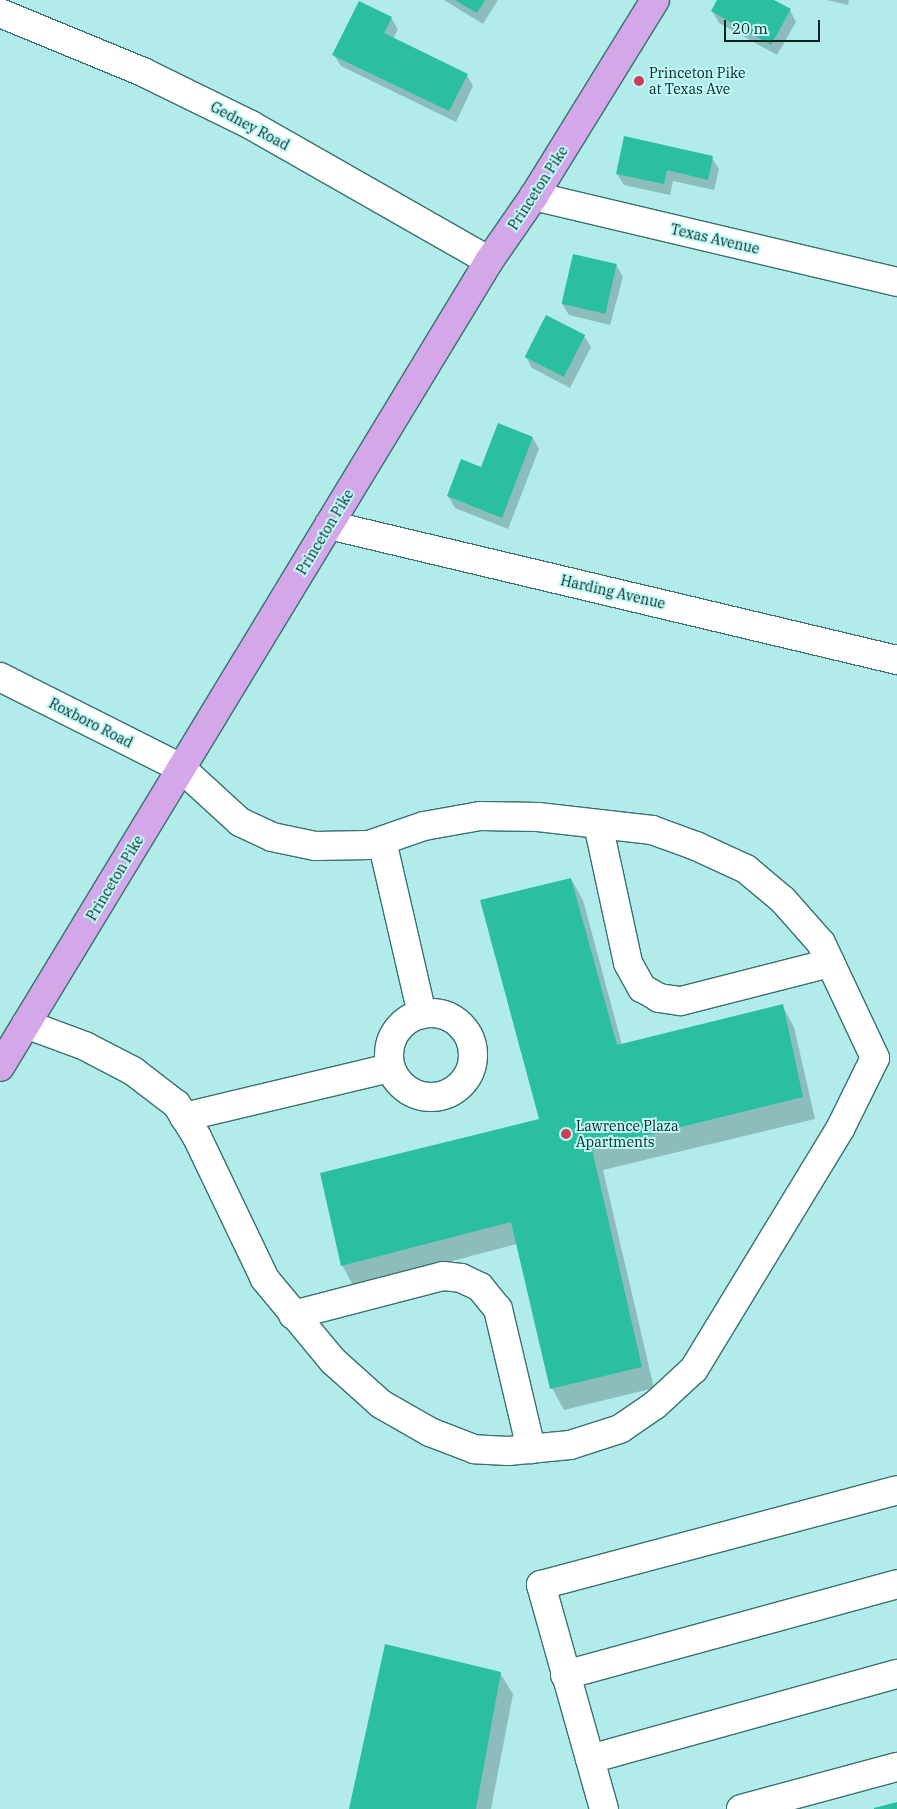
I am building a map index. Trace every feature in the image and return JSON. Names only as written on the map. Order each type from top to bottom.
[{"type":"main road","name":"Princeton Pike","points":[[0,1067],[489,261],[534,196],[655,0]]},
{"type":"street","name":"Gedney Road","points":[[0,13],[143,72],[250,125],[489,261]]},
{"type":"street","name":"Texas Avenue","points":[[534,196],[897,282]]},
{"type":"street","name":"Harding Avenue","points":[[329,525],[897,660]]},
{"type":"street","name":"Roxboro Road","points":[[0,677],[181,768],[240,822],[272,837],[315,846],[369,845],[424,826],[480,816],[538,817],[652,830],[746,869],[783,900],[821,943],[875,1058],[840,1129],[694,1370],[655,1406],[620,1429],[570,1445],[531,1448]]},
{"type":"street","points":[[598,824],[628,963],[642,988],[659,998],[681,1001],[830,963]]},
{"type":"street","points":[[382,841],[422,1014]]},
{"type":"street","points":[[422,1014],[450,1017],[469,1036],[473,1050],[468,1076],[447,1094],[419,1096],[397,1081],[390,1068],[390,1040],[409,1019],[422,1014]]},
{"type":"street","points":[[26,1024],[85,1046],[133,1071],[176,1104],[264,1279],[293,1315],[333,1361],[382,1404],[430,1432],[474,1448],[531,1448],[498,1309],[480,1287],[461,1278],[443,1276],[293,1315]]},
{"type":"street","points":[[184,1117],[390,1068]]},
{"type":"street","points":[[604,1809],[541,1584],[897,1490]]},
{"type":"street","points":[[565,1675],[897,1584]]},
{"type":"street","points":[[590,1759],[897,1674]]},
{"type":"street","points":[[741,1809],[897,1767]]},
{"type":"building","points":[[455,0],[485,0],[477,13]]},
{"type":"building","points":[[717,0],[774,0],[791,9],[771,45],[711,11]]},
{"type":"building","points":[[359,1],[392,17],[384,33],[468,74],[449,111],[332,55]]},
{"type":"building","points":[[624,136],[713,156],[708,180],[667,170],[664,184],[616,174]]},
{"type":"building","points":[[573,254],[617,264],[605,314],[562,304]]},
{"type":"building","points":[[546,315],[585,335],[564,377],[525,357]]},
{"type":"building","points":[[498,423],[533,437],[502,518],[447,496],[461,459],[481,467]]},
{"type":"building","name":"Lawrence Plaza Apartments","points":[[571,878],[617,1045],[783,1004],[803,1097],[592,1149],[642,1367],[550,1389],[511,1222],[341,1266],[320,1173],[539,1119],[480,900]]},
{"type":"building","points":[[385,1644],[501,1672],[476,1809],[349,1809]]},
{"type":"building","points":[[897,1802],[897,1809],[874,1809],[874,1808]]},
{"type":"place","name":"Princeton Pike at Texas Ave","points":[[639,81]]},
{"type":"place","name":"Lawrence Plaza Apartments","points":[[566,1134]]}]
